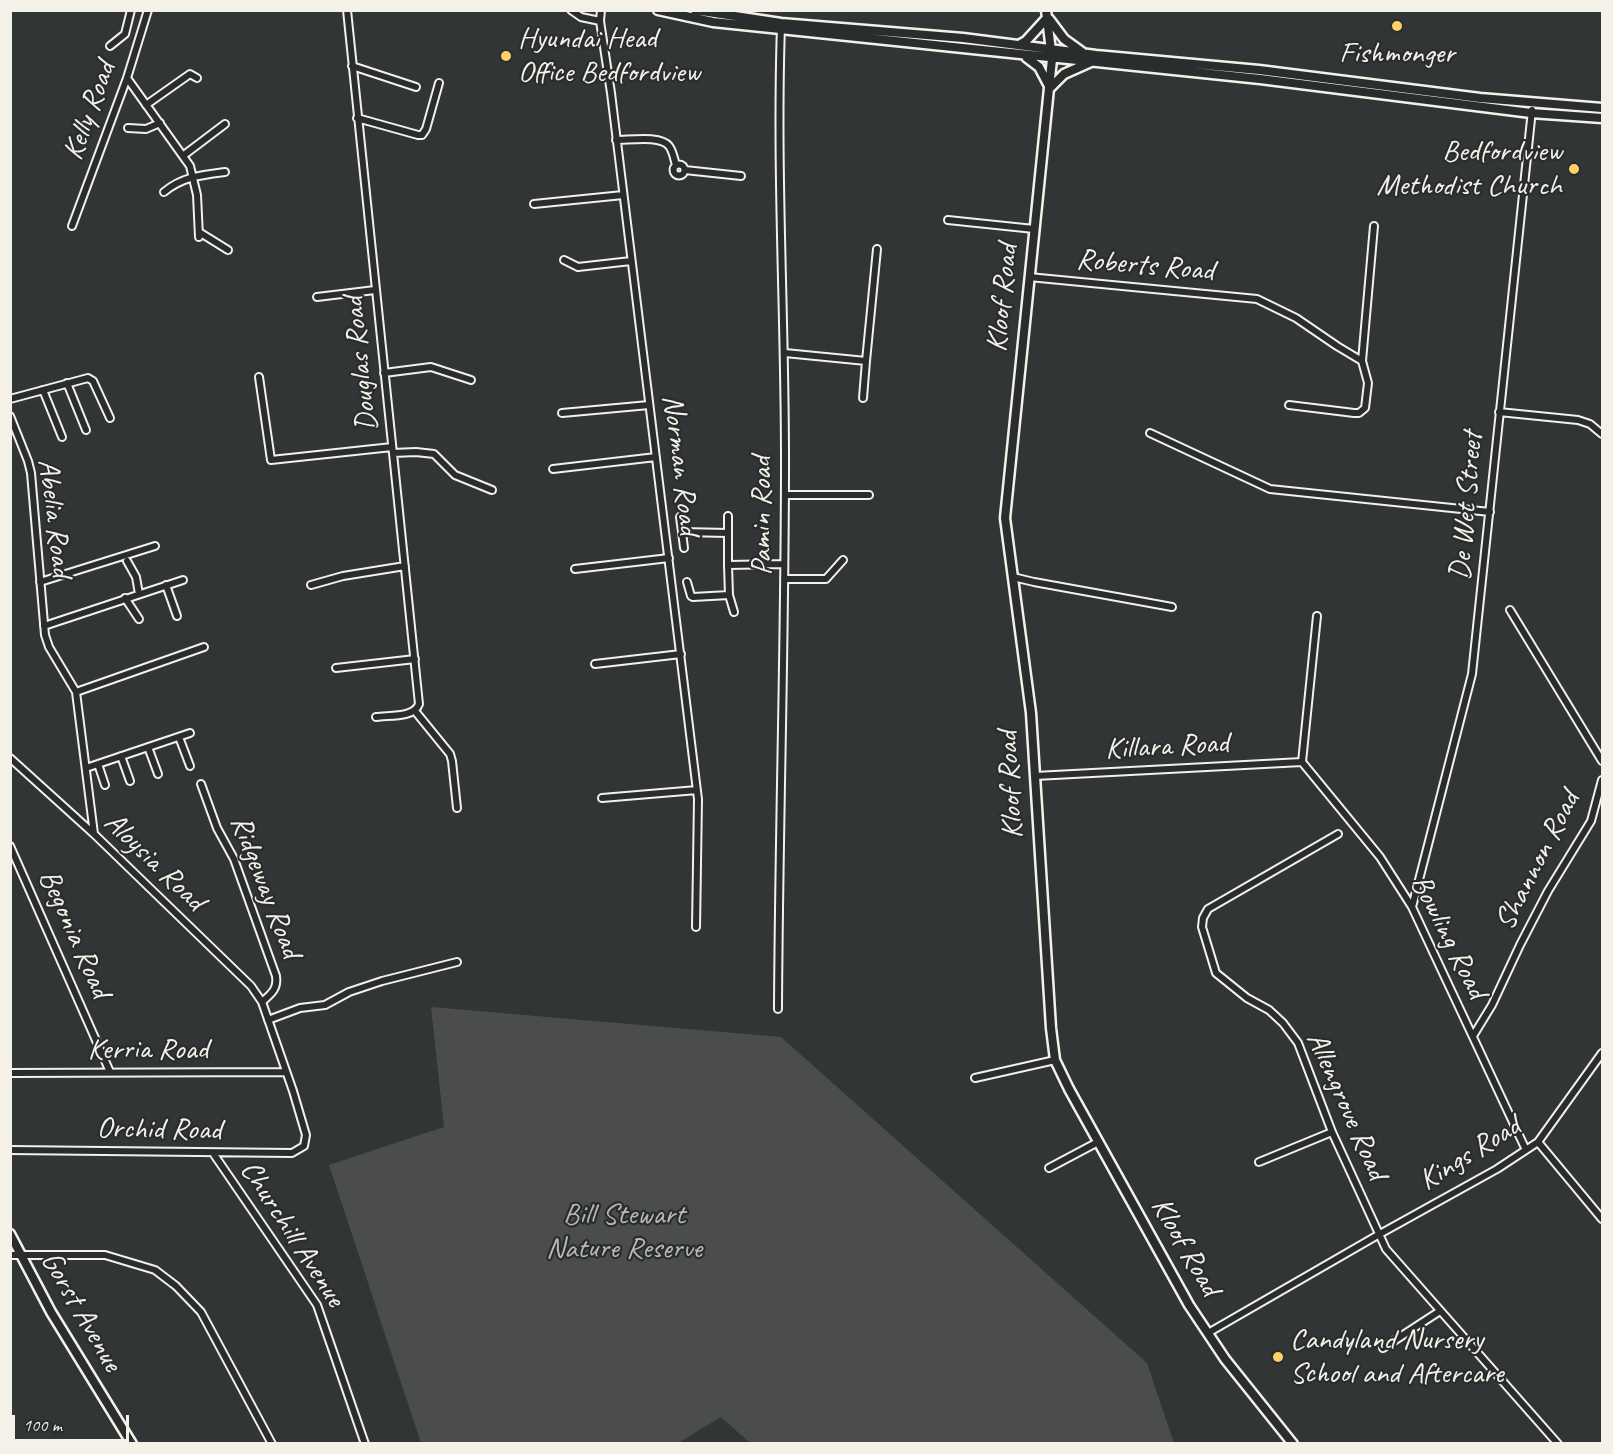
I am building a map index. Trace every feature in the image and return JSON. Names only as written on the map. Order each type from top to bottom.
[{"type":"main road","points":[[658,10],[714,22],[1019,45],[1052,54],[1094,61],[1260,79],[1364,89],[1439,93],[1533,104],[1602,108]]},
{"type":"main road","points":[[694,10],[763,24]]},
{"type":"main road","points":[[1019,45],[1026,41],[1046,14],[1064,39],[1085,53]]},
{"type":"main road","name":"Kloof Road","points":[[1046,14],[1052,54],[1006,496],[1006,531],[1031,713],[1055,1060],[1189,1305],[1225,1359],[1293,1443]]},
{"type":"main road","points":[[900,37],[1023,55],[1085,53],[1259,70],[1364,89],[1531,113],[1602,118]]},
{"type":"main road","points":[[1023,55],[1039,67],[1049,88],[1065,74],[1094,61]]},
{"type":"main road","name":"Gorst Avenue","points":[[10,1234],[15,1255],[132,1443]]},
{"type":"street","points":[[110,46],[125,34],[132,10],[145,19]]},
{"type":"street","name":"Kelly Road","points":[[72,226],[127,78],[148,10]]},
{"type":"street","name":"Douglas Road","points":[[346,10],[415,659],[419,704],[415,711]]},
{"type":"street","points":[[571,10],[581,17],[600,21]]},
{"type":"street","name":"Norman Road","points":[[601,10],[600,21],[697,790],[696,927]]},
{"type":"street","name":"Pamin Road","points":[[778,1009],[785,495],[785,353],[778,120],[781,26]]},
{"type":"street","points":[[352,66],[416,87]]},
{"type":"street","points":[[146,105],[189,74],[197,78]]},
{"type":"street","points":[[127,78],[184,155],[193,176],[197,195],[198,235],[228,250]]},
{"type":"street","points":[[357,118],[422,135],[426,129],[439,83]]},
{"type":"street","name":"De Wet Street","points":[[1412,907],[1472,674],[1533,104]]},
{"type":"street","points":[[128,128],[146,129],[160,123]]},
{"type":"street","points":[[184,155],[225,124]]},
{"type":"street","points":[[616,140],[664,141],[669,146],[676,165],[673,171],[676,175],[683,174],[685,170],[741,176]]},
{"type":"street","points":[[164,192],[172,185],[193,176],[225,172]]},
{"type":"street","points":[[534,204],[623,195]]},
{"type":"street","points":[[948,220],[1034,228]]},
{"type":"street","points":[[1289,405],[1354,413],[1362,412],[1365,408],[1368,390],[1362,361],[1374,226]]},
{"type":"street","points":[[864,398],[877,249]]},
{"type":"street","points":[[564,260],[578,267],[631,261]]},
{"type":"street","name":"Roberts Road","points":[[1029,277],[1257,299],[1296,318],[1362,361]]},
{"type":"street","points":[[316,297],[375,290]]},
{"type":"street","points":[[785,353],[866,361]]},
{"type":"street","points":[[384,373],[431,367],[471,380]]},
{"type":"street","points":[[259,377],[271,460],[393,450],[434,454],[455,475],[492,490]]},
{"type":"street","points":[[10,399],[88,378],[93,381],[110,418]]},
{"type":"street","points":[[67,383],[86,430]]},
{"type":"street","points":[[43,390],[62,436]]},
{"type":"street","points":[[562,413],[649,405]]},
{"type":"street","points":[[1499,412],[1578,420],[1590,424],[1602,434]]},
{"type":"street","name":"Abelia Road","points":[[10,416],[31,473],[44,626],[49,647],[76,692],[94,834]]},
{"type":"street","points":[[1150,433],[1269,489],[1490,512]]},
{"type":"street","points":[[553,469],[656,457]]},
{"type":"street","points":[[785,495],[869,495]]},
{"type":"street","points":[[728,516],[729,595],[734,612]]},
{"type":"street","points":[[680,517],[684,548]]},
{"type":"street","points":[[682,532],[728,533]]},
{"type":"street","points":[[40,582],[155,546]]},
{"type":"street","points":[[575,569],[669,558]]},
{"type":"street","points":[[784,579],[826,579],[843,560]]},
{"type":"street","points":[[127,561],[136,577],[139,594]]},
{"type":"street","points":[[728,565],[784,564]]},
{"type":"street","points":[[311,585],[343,576],[405,566]]},
{"type":"street","points":[[1013,577],[1172,607]]},
{"type":"street","points":[[44,626],[183,579]]},
{"type":"street","points":[[687,582],[693,597],[729,595]]},
{"type":"street","points":[[166,585],[177,616]]},
{"type":"street","points":[[125,598],[139,619]]},
{"type":"street","points":[[1510,610],[1602,761]]},
{"type":"street","points":[[1302,762],[1317,616]]},
{"type":"street","points":[[76,692],[204,647]]},
{"type":"street","points":[[595,664],[681,654]]},
{"type":"street","points":[[336,668],[415,659]]},
{"type":"street","points":[[376,717],[415,711],[450,754],[457,808]]},
{"type":"street","points":[[87,768],[190,733]]},
{"type":"street","points":[[179,737],[190,766]]},
{"type":"street","points":[[148,747],[158,774]]},
{"type":"street","points":[[121,756],[130,781]]},
{"type":"street","name":"Aloysia Road","points":[[10,758],[94,834],[251,986],[268,1020],[306,1132],[304,1146]]},
{"type":"street","name":"Bowling Road","points":[[1302,762],[1380,857],[1412,907],[1526,1150]]},
{"type":"street","name":"Killara Road","points":[[1035,777],[1302,762]]},
{"type":"street","points":[[98,764],[105,785]]},
{"type":"street","name":"Shannon Road","points":[[1473,1035],[1496,995],[1548,891],[1591,821],[1602,780]]},
{"type":"street","name":"Ridgeway Road","points":[[201,784],[217,828],[234,859],[276,976],[273,992],[261,1002]]},
{"type":"street","points":[[602,798],[697,790]]},
{"type":"street","name":"Allengrove Road","points":[[1338,834],[1208,909],[1203,918],[1202,927],[1216,973],[1247,998],[1269,1010],[1298,1043],[1332,1132],[1378,1235],[1393,1258],[1558,1443]]},
{"type":"street","name":"Begonia Road","points":[[10,846],[110,1072]]},
{"type":"street","points":[[268,1020],[300,1008],[325,1005],[349,992],[382,981],[457,962]]},
{"type":"street","name":"Kings Road","points":[[1208,1333],[1497,1169],[1538,1142],[1602,1053]]},
{"type":"street","points":[[975,1078],[1055,1060]]},
{"type":"street","name":"Kerria Road","points":[[10,1073],[286,1072]]},
{"type":"street","points":[[1259,1162],[1332,1132]]},
{"type":"street","points":[[1049,1168],[1098,1142]]},
{"type":"street","points":[[1538,1142],[1602,1219]]},
{"type":"street","name":"Orchid Road","points":[[10,1150],[292,1153],[304,1146]]},
{"type":"street","name":"Churchill Avenue","points":[[213,1153],[317,1305],[365,1443]]},
{"type":"street","points":[[15,1255],[105,1255],[154,1270],[176,1286],[201,1312],[272,1443]]},
{"type":"street","points":[[1383,1347],[1440,1311]]},
{"type":"green space","name":"Bill Stewart Nature Reserve","points":[[431,1007],[781,1037],[1147,1363],[1174,1443],[750,1443],[721,1417],[678,1443],[421,1443],[329,1165],[444,1127]]},
{"type":"place","name":"Fishmonger","points":[[1397,26]]},
{"type":"place","name":"Hyundai Head Office Bedfordview","points":[[506,56]]},
{"type":"place","name":"Bedfordview Methodist Church","points":[[1574,169]]},
{"type":"place","name":"Candyland Nursery School and Aftercare","points":[[1278,1357]]}]
